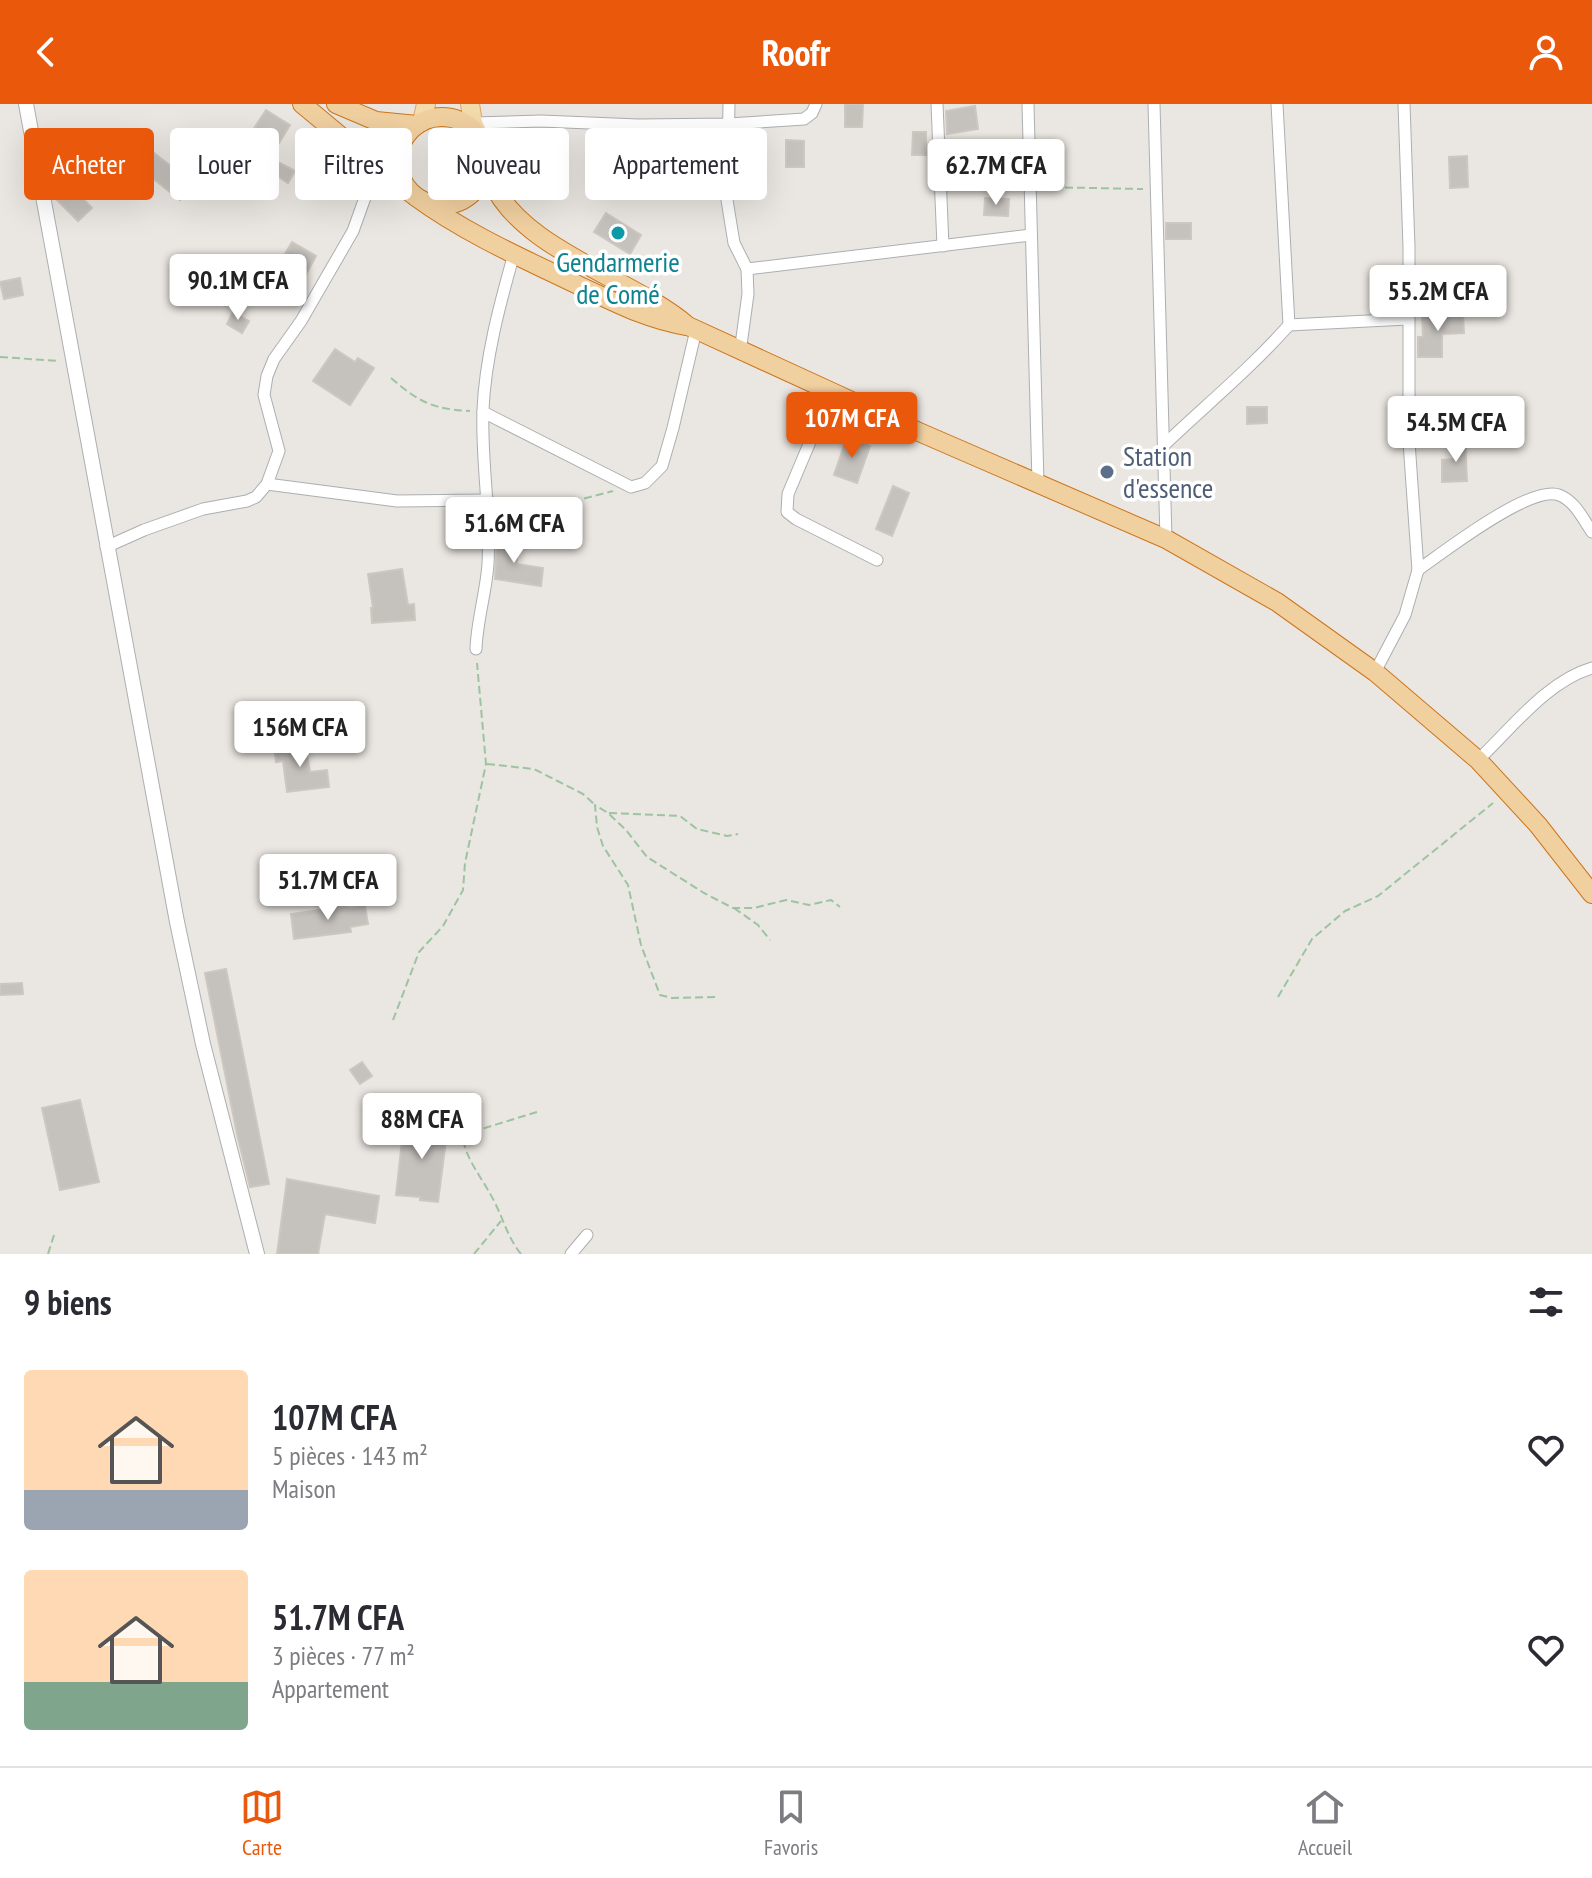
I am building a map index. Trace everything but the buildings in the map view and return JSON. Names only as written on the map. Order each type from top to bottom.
[{"type":"highway","points":[[302,104],[332,128]]},
{"type":"highway","points":[[336,104],[376,121],[447,118],[471,128]]},
{"type":"highway","points":[[422,117],[402,142],[398,165],[407,188],[416,197],[441,206],[465,200]]},
{"type":"highway","points":[[412,194],[514,254],[654,319],[692,328]]},
{"type":"highway","points":[[505,200],[540,237],[655,301],[692,328],[740,352],[1166,539],[1277,602],[1375,672],[1478,760],[1538,825],[1592,894]]},
{"type":"main road","points":[[470,104],[475,128]]},
{"type":"street","points":[[26,104],[106,547],[156,794],[177,922],[203,1044],[257,1254]]},
{"type":"street","points":[[729,104],[726,166],[729,223],[734,243],[747,269],[748,294],[740,352]]},
{"type":"street","points":[[473,123],[729,124],[804,119],[812,113],[816,104]]},
{"type":"street","points":[[937,104],[943,246]]},
{"type":"street","points":[[1028,104],[1038,483]]},
{"type":"street","points":[[1154,104],[1166,539]]},
{"type":"street","points":[[1164,445],[1263,355],[1289,325],[1277,104]]},
{"type":"street","points":[[1375,672],[1405,615],[1418,570],[1409,442],[1409,247],[1404,104]]},
{"type":"street","points":[[106,547],[203,509],[247,501],[256,497],[267,484],[279,451],[264,395],[267,376],[274,359],[307,312],[353,231],[364,200]]},
{"type":"street","points":[[747,269],[1031,235]]},
{"type":"street","points":[[476,649],[476,631],[488,565],[483,412],[492,345],[514,254]]},
{"type":"street","points":[[1289,325],[1407,319]]},
{"type":"street","points":[[483,412],[631,487],[645,483],[662,466],[692,328]]},
{"type":"street","points":[[831,392],[788,494],[787,512],[877,560]]},
{"type":"street","points":[[267,484],[397,501],[488,500]]},
{"type":"street","points":[[1418,570],[1479,526],[1515,507],[1550,494],[1558,494],[1572,503],[1592,532]]},
{"type":"street","points":[[1478,760],[1547,694],[1592,668]]},
{"type":"street","points":[[571,1254],[587,1235]]},
{"type":"path","points":[[1032,187],[1158,189]]},
{"type":"path","points":[[0,357],[73,361]]},
{"type":"path","points":[[391,378],[417,400],[446,410],[483,412]]},
{"type":"path","points":[[488,500],[529,498],[567,503],[631,487]]},
{"type":"path","points":[[393,1020],[419,952],[443,926],[463,890],[465,863],[486,764],[476,649]]},
{"type":"path","points":[[486,764],[534,769],[583,794],[608,813],[647,857],[733,908],[758,925],[770,940]]},
{"type":"path","points":[[1278,997],[1312,939],[1345,911],[1378,896],[1507,790]]},
{"type":"path","points":[[595,805],[603,846],[628,885],[641,945],[660,995],[672,998],[715,997]]},
{"type":"path","points":[[608,813],[680,816],[697,829],[727,836],[738,834]]},
{"type":"path","points":[[733,908],[754,908],[786,900],[809,905],[831,900],[840,907]]},
{"type":"path","points":[[521,1254],[507,1234],[469,1158],[462,1135],[537,1112]]},
{"type":"path","points":[[474,1254],[492,1236],[502,1219]]},
{"type":"path","points":[[48,1254],[54,1235]]},
{"type":"place","name":"Gendarmerie de Comé","points":[[618,233]]},
{"type":"place","name":"Station d'essence","points":[[1107,472]]}]
